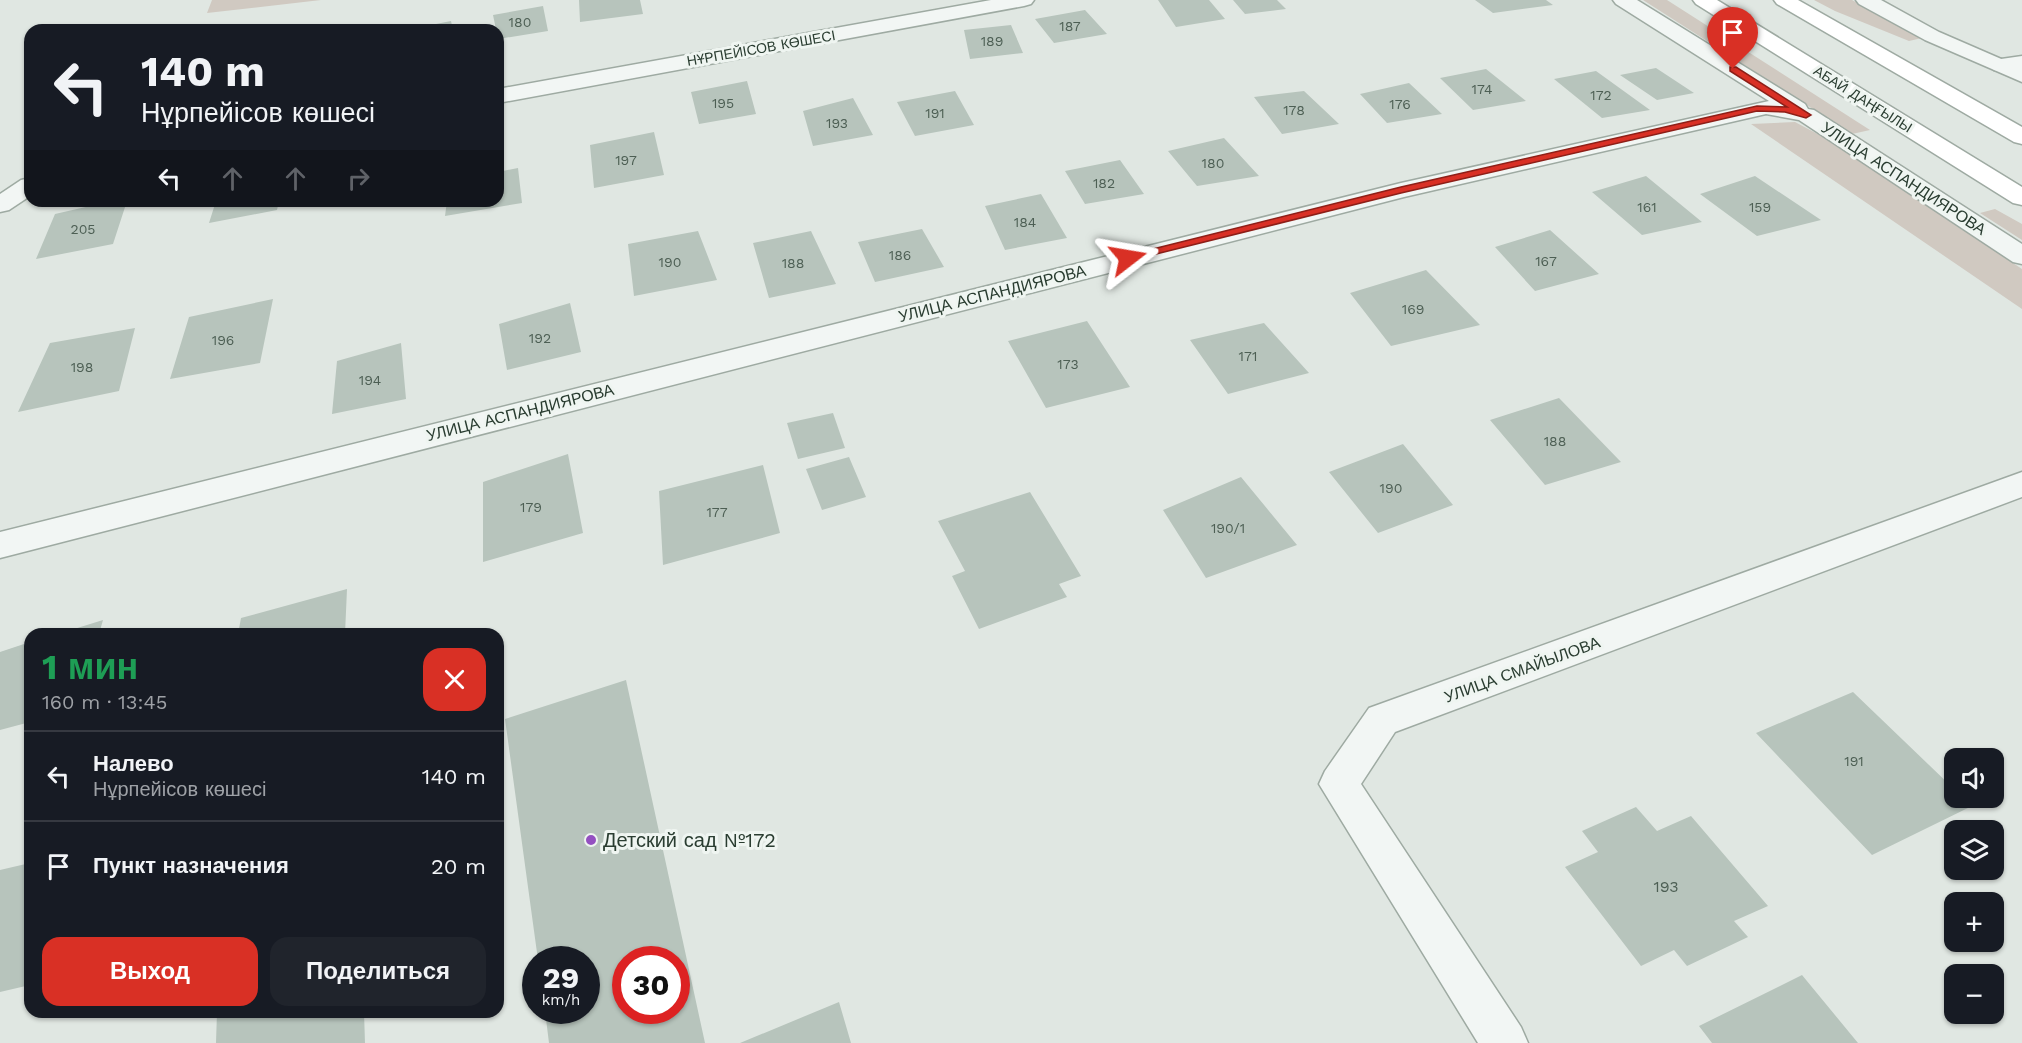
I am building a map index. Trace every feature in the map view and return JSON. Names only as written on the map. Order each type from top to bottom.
[{"type":"main road","name":"АБАЙ ДАҢҒЫЛЫ","points":[[1703,0],[2022,198]]},
{"type":"main road","points":[[1784,0],[2022,137]]},
{"type":"street","name":"НҰРПЕЙІСОВ КӨШЕСІ","points":[[504,95],[1024,0]]},
{"type":"street","points":[[1623,0],[1806,115]]},
{"type":"street","points":[[1866,0],[1932,36],[2012,63],[2022,76]]},
{"type":"street","name":"УЛИЦА АСПАНДИЯРОВА","points":[[0,545],[1401,190],[1757,109],[1785,109],[1806,115],[2022,256]]},
{"type":"street","points":[[0,205],[24,189]]},
{"type":"street","name":"УЛИЦА СМАЙЫЛОВА","points":[[1504,1043],[1339,784],[1382,720],[2022,484]]},
{"type":"shaded area","points":[[212,0],[321,0],[207,13]]},
{"type":"shaded area","points":[[1643,0],[1667,0],[1870,130],[1852,134]]},
{"type":"shaded area","points":[[1814,0],[1852,0],[1922,38],[1909,41]]},
{"type":"shaded area","points":[[1795,122],[1827,139],[2022,269],[2022,309],[1751,124]]},
{"type":"shaded area","points":[[1995,209],[2022,224],[2022,240],[1980,213]]},
{"type":"building","points":[[579,0],[640,0],[643,14],[580,22]]},
{"type":"building","points":[[1158,0],[1209,0],[1225,19],[1176,27]]},
{"type":"building","points":[[1233,0],[1277,0],[1286,9],[1245,14]]},
{"type":"building","points":[[1475,0],[1546,0],[1553,5],[1493,13]]},
{"type":"building","points":[[543,6],[548,31],[504,38],[504,24],[495,24],[493,15]]},
{"type":"building","points":[[1085,10],[1107,34],[1054,43],[1035,19]]},
{"type":"building","points":[[451,21],[452,24],[436,24]]},
{"type":"building","points":[[1011,25],[1023,53],[970,59],[964,30]]},
{"type":"building","points":[[1656,68],[1694,93],[1657,100],[1620,75]]},
{"type":"building","points":[[1486,69],[1526,101],[1473,110],[1440,78]]},
{"type":"building","points":[[1596,71],[1650,110],[1602,118],[1554,79]]},
{"type":"building","points":[[747,81],[756,114],[699,124],[691,92]]},
{"type":"building","points":[[1409,83],[1442,114],[1387,123],[1360,94]]},
{"type":"building","points":[[955,91],[974,125],[915,136],[897,102]]},
{"type":"building","points":[[1304,91],[1339,124],[1282,134],[1254,97]]},
{"type":"building","points":[[853,98],[873,135],[813,146],[803,111]]},
{"type":"building","points":[[654,132],[664,175],[594,188],[590,145]]},
{"type":"building","points":[[1224,138],[1259,176],[1197,186],[1168,151]]},
{"type":"building","points":[[1120,160],[1144,194],[1085,204],[1065,171]]},
{"type":"building","points":[[518,168],[522,203],[504,206],[504,171]]},
{"type":"building","points":[[1646,176],[1702,222],[1642,235],[1592,192]]},
{"type":"building","points":[[1755,176],[1821,220],[1757,236],[1700,194]]},
{"type":"building","points":[[1041,194],[1067,238],[1005,250],[985,206]]},
{"type":"building","points":[[86,207],[125,207],[113,244],[36,259],[55,214]]},
{"type":"building","points":[[214,207],[278,207],[277,210],[209,223]]},
{"type":"building","points":[[446,207],[498,207],[445,216]]},
{"type":"building","points":[[922,229],[944,267],[875,282],[858,242]]},
{"type":"building","points":[[1550,230],[1599,274],[1535,291],[1495,247]]},
{"type":"building","points":[[698,231],[717,280],[634,296],[628,244]]},
{"type":"building","points":[[811,231],[836,284],[769,298],[753,243]]},
{"type":"building","points":[[1426,270],[1480,325],[1391,346],[1350,293]]},
{"type":"building","points":[[273,299],[260,363],[170,379],[189,317]]},
{"type":"building","points":[[570,303],[581,352],[507,370],[499,324]]},
{"type":"building","points":[[1087,321],[1130,387],[1046,408],[1008,341]]},
{"type":"building","points":[[1264,323],[1309,373],[1228,394],[1190,340]]},
{"type":"building","points":[[135,328],[119,391],[18,412],[50,343]]},
{"type":"building","points":[[401,343],[406,399],[332,414],[337,361]]},
{"type":"building","points":[[1559,398],[1621,462],[1545,485],[1490,420]]},
{"type":"building","points":[[833,413],[845,448],[798,459],[787,423]]},
{"type":"building","points":[[1403,444],[1453,505],[1378,533],[1329,472]]},
{"type":"building","points":[[568,454],[583,533],[483,562],[483,482]]},
{"type":"building","points":[[849,457],[866,497],[822,510],[806,469]]},
{"type":"building","points":[[763,465],[780,533],[663,565],[659,491]]},
{"type":"building","points":[[1241,477],[1297,545],[1206,578],[1163,510]]},
{"type":"building","points":[[1030,492],[1081,576],[1059,584],[1067,597],[979,629],[952,576],[965,571],[938,521]]},
{"type":"building","points":[[347,589],[345,628],[239,628],[241,618]]},
{"type":"building","points":[[103,620],[101,628],[77,628]]},
{"type":"building","points":[[24,644],[24,724],[0,730],[0,652]]},
{"type":"building","name":"Детский сад №172","points":[[626,680],[684,946],[612,946],[612,1024],[690,1024],[690,974],[705,1043],[549,1043],[547,1024],[600,1024],[600,946],[536,946],[505,719]]},
{"type":"building","points":[[1853,692],[1944,779],[1944,808],[1968,808],[1872,855],[1756,733]]},
{"type":"building","points":[[1636,807],[1657,831],[1691,816],[1768,906],[1734,921],[1748,937],[1687,966],[1674,950],[1641,966],[1565,867],[1598,852],[1582,831]]},
{"type":"building","points":[[24,864],[24,986],[0,992],[0,870]]},
{"type":"building","points":[[1802,975],[1858,1043],[1712,1043],[1699,1026]]},
{"type":"building","points":[[839,1002],[851,1043],[740,1043]]},
{"type":"building","points":[[217,1018],[364,1018],[365,1043],[216,1043]]},
{"type":"place","name":"Детский сад №172","points":[[591,840]]},
{"type":"route","points":[[1128,258],[1401,190],[1766,107],[1806,115],[1733,69]]}]
